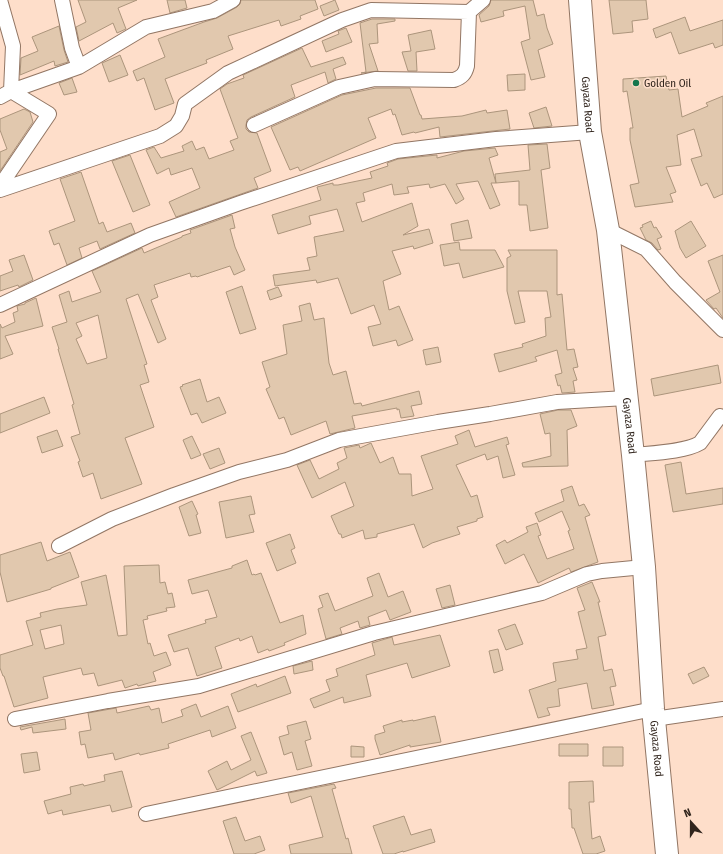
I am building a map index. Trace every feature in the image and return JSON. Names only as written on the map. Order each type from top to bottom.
[{"type":"main road","name":"Gayaza Road","points":[[580,0],[590,132],[608,230],[633,455],[644,567],[653,714],[667,854]]},
{"type":"street","points":[[0,0],[13,46],[5,94]]},
{"type":"street","points":[[62,0],[72,48],[79,67]]},
{"type":"street","points":[[5,94],[79,67],[146,27],[213,11],[233,0]]},
{"type":"street","points":[[0,190],[160,136],[176,126],[182,116],[185,104],[228,73],[314,32],[349,18],[371,10],[469,12],[482,0]]},
{"type":"street","points":[[254,125],[339,87],[375,79],[454,80],[461,77],[466,72],[467,66],[469,12]]},
{"type":"street","points":[[0,186],[49,114],[5,94]]},
{"type":"street","points":[[0,306],[150,235],[240,203],[396,151],[496,139],[590,132]]},
{"type":"street","points":[[608,230],[646,249],[675,282],[723,330]]},
{"type":"street","points":[[59,546],[112,519],[174,495],[239,472],[287,460],[340,440],[558,402],[626,398]]},
{"type":"street","points":[[633,455],[684,449],[696,446],[700,443],[720,416]]},
{"type":"street","points":[[15,719],[108,701],[199,686],[374,633],[542,593],[587,574],[644,567]]},
{"type":"street","points":[[146,814],[653,714],[723,709]]},
{"type":"building","points":[[78,0],[137,0],[118,8],[126,29],[117,33],[113,23],[79,41],[76,27],[86,22]]},
{"type":"building","points":[[167,0],[185,0],[187,8],[170,13]]},
{"type":"building","points":[[241,0],[315,0],[318,9],[300,16],[301,19],[281,26],[279,20],[228,36],[233,49],[206,60],[207,63],[165,79],[174,103],[155,110],[144,78],[137,81],[133,71],[165,57],[158,39],[217,18],[237,7]]},
{"type":"building","points":[[335,0],[339,10],[324,16],[320,6]]},
{"type":"building","points":[[491,0],[533,0],[537,16],[544,14],[553,44],[538,50],[545,77],[531,80],[521,42],[530,39],[525,6],[503,11],[504,16],[481,22],[479,15],[489,6]]},
{"type":"building","points":[[609,0],[646,0],[648,19],[632,21],[633,32],[613,34]]},
{"type":"building","points":[[685,17],[690,31],[723,20],[723,45],[715,48],[713,43],[679,54],[671,32],[656,38],[653,29]]},
{"type":"building","points":[[372,19],[395,19],[395,21],[377,24],[378,43],[369,44],[378,71],[361,73],[366,72],[360,23]]},
{"type":"building","points":[[59,26],[68,62],[55,66],[54,61],[20,75],[21,58],[38,51],[32,37]]},
{"type":"building","points":[[346,28],[352,42],[326,52],[322,41],[339,34],[338,31]]},
{"type":"building","points":[[431,30],[435,49],[416,52],[417,71],[408,71],[402,52],[411,51],[408,35]]},
{"type":"building","points":[[302,48],[311,67],[343,57],[346,64],[333,69],[336,79],[328,83],[325,72],[291,85],[295,97],[247,120],[246,129],[249,132],[257,133],[271,171],[254,178],[258,188],[176,217],[169,202],[200,188],[192,168],[171,175],[169,168],[157,174],[146,150],[154,147],[161,158],[184,151],[182,146],[192,141],[196,150],[204,147],[209,159],[234,150],[230,141],[238,138],[220,89],[227,84],[244,78],[243,75]]},
{"type":"building","points":[[120,55],[128,75],[109,82],[102,63]]},
{"type":"building","points":[[525,74],[525,90],[508,91],[507,75]]},
{"type":"building","points":[[666,76],[669,90],[678,89],[682,117],[708,106],[706,103],[723,96],[723,194],[714,198],[707,183],[701,186],[691,159],[702,156],[694,129],[677,135],[681,165],[666,167],[676,192],[670,194],[673,202],[635,207],[630,185],[639,183],[630,140],[630,128],[633,128],[627,91],[623,92],[623,79]]},
{"type":"building","points":[[72,78],[77,92],[64,95],[59,83]]},
{"type":"building","points":[[376,88],[410,88],[422,119],[462,116],[486,110],[487,113],[507,110],[510,129],[440,137],[439,127],[402,135],[395,114],[393,115],[391,109],[368,118],[376,138],[300,171],[298,167],[290,170],[271,127],[342,95]]},
{"type":"building","points":[[546,107],[552,126],[534,128],[529,113]]},
{"type":"building","points":[[24,109],[30,112],[33,122],[0,171],[0,152],[7,149],[0,130],[0,119]]},
{"type":"building","points":[[547,144],[550,168],[541,170],[548,228],[530,231],[527,205],[519,205],[519,181],[496,183],[495,174],[530,170],[528,145]]},
{"type":"building","points":[[495,148],[498,155],[489,158],[496,183],[491,183],[500,205],[490,209],[478,181],[456,184],[464,199],[456,204],[445,184],[430,188],[429,184],[407,187],[409,193],[394,195],[392,184],[363,193],[365,201],[356,203],[362,222],[412,203],[418,226],[403,235],[429,229],[433,243],[414,249],[413,246],[392,251],[401,274],[383,281],[389,310],[399,306],[413,340],[398,346],[396,340],[373,346],[368,327],[381,324],[374,305],[351,314],[338,278],[317,283],[316,280],[275,286],[273,275],[310,270],[307,258],[317,256],[314,237],[344,231],[337,209],[309,216],[311,224],[278,234],[272,215],[321,200],[317,187],[333,183],[333,185],[338,185],[372,178],[370,172],[388,166],[387,163],[398,159],[437,155],[437,158],[464,151]]},
{"type":"building","points":[[130,155],[150,205],[133,212],[112,161]]},
{"type":"building","points":[[81,172],[99,224],[103,222],[107,232],[131,223],[135,233],[100,249],[97,241],[79,248],[82,258],[67,265],[59,243],[54,245],[49,231],[75,221],[60,179]]},
{"type":"building","points":[[232,215],[235,228],[230,229],[235,247],[245,270],[234,275],[230,266],[197,277],[191,277],[190,273],[154,285],[158,297],[151,300],[166,339],[158,343],[138,294],[126,299],[147,364],[144,365],[149,382],[140,385],[154,427],[125,438],[142,484],[101,499],[93,473],[83,477],[78,462],[80,461],[71,437],[80,434],[72,405],[74,404],[52,327],[67,322],[59,295],[69,291],[72,302],[101,292],[92,271],[142,248],[144,253],[191,233],[190,230]],"holes":[[[98,315],[107,358],[87,364],[76,339],[82,336],[76,323]]]},
{"type":"building","points":[[468,220],[472,238],[454,241],[451,224]]},
{"type":"building","points":[[651,221],[654,228],[656,227],[662,237],[657,239],[661,249],[658,250],[652,243],[646,240],[640,228],[643,227],[642,225]]},
{"type":"building","points":[[691,221],[706,246],[686,258],[680,248],[675,231]]},
{"type":"building","points":[[459,242],[460,250],[495,250],[504,267],[463,278],[459,263],[444,266],[440,245]]},
{"type":"building","points":[[508,250],[557,250],[557,295],[562,294],[567,350],[574,349],[578,367],[573,368],[577,380],[573,381],[575,392],[562,393],[560,385],[558,386],[555,375],[562,373],[557,350],[535,357],[537,361],[499,372],[494,354],[523,347],[522,344],[546,336],[545,318],[551,317],[547,291],[518,291],[525,322],[515,324],[507,291],[507,258],[511,256]]},
{"type":"building","points":[[24,255],[33,280],[19,287],[18,285],[0,291],[0,276],[13,271],[9,260]]},
{"type":"building","points":[[723,255],[723,318],[716,308],[714,309],[706,300],[720,292],[708,261]]},
{"type":"building","points":[[242,286],[256,329],[240,334],[226,292]]},
{"type":"building","points":[[278,287],[282,296],[270,300],[267,291]]},
{"type":"building","points":[[36,298],[43,326],[5,336],[13,354],[0,359],[0,324],[2,328],[15,322],[13,313],[18,311],[17,306],[25,304]]},
{"type":"building","points":[[310,303],[314,320],[324,318],[329,363],[333,375],[346,371],[354,404],[361,403],[362,406],[419,391],[422,404],[411,406],[414,416],[401,418],[399,409],[397,410],[397,408],[352,416],[355,428],[330,434],[326,421],[291,435],[284,417],[279,419],[266,389],[270,387],[262,362],[287,354],[283,325],[302,321],[299,306]]},
{"type":"building","points":[[438,347],[441,362],[426,365],[423,350]]},
{"type":"building","points":[[718,365],[721,383],[654,396],[651,379]]},
{"type":"building","points":[[200,379],[207,402],[219,397],[226,413],[202,423],[197,413],[191,415],[180,387]]},
{"type":"building","points":[[44,397],[50,413],[0,433],[0,414]]},
{"type":"building","points":[[558,410],[571,410],[577,426],[567,430],[568,466],[523,467],[522,463],[551,456],[550,433],[545,434],[540,414]]},
{"type":"building","points":[[57,430],[63,446],[42,453],[37,437]]},
{"type":"building","points":[[469,430],[475,447],[507,437],[509,444],[506,445],[515,475],[503,478],[498,456],[487,460],[485,454],[456,465],[471,497],[477,495],[483,517],[477,519],[477,521],[457,527],[460,534],[432,543],[423,548],[414,524],[377,534],[377,537],[365,539],[363,530],[342,538],[331,516],[354,506],[345,482],[312,498],[297,465],[310,460],[319,479],[339,469],[337,463],[347,458],[344,448],[359,445],[360,448],[371,443],[380,463],[393,457],[399,474],[411,474],[412,496],[433,489],[421,456],[458,444],[455,436]]},
{"type":"building","points":[[192,436],[201,455],[191,459],[183,440]]},
{"type":"building","points":[[219,448],[225,463],[210,469],[203,454]]},
{"type":"building","points":[[681,462],[686,494],[723,488],[723,504],[673,512],[665,465]]},
{"type":"building","points":[[572,486],[579,506],[584,504],[590,515],[585,517],[598,562],[571,572],[569,568],[538,583],[524,554],[505,564],[496,545],[505,540],[507,543],[528,532],[526,527],[537,523],[541,535],[538,536],[547,559],[574,549],[568,531],[570,530],[562,511],[539,522],[535,513],[564,501],[561,490]]},
{"type":"building","points":[[251,496],[255,514],[249,515],[254,532],[226,538],[219,502]]},
{"type":"building","points":[[192,501],[198,514],[196,515],[201,533],[189,536],[179,507]]},
{"type":"building","points":[[290,534],[295,548],[291,550],[296,563],[277,571],[266,543]]},
{"type":"building","points":[[41,542],[47,561],[70,552],[79,577],[51,589],[7,602],[0,572],[0,555]]},
{"type":"building","points":[[247,560],[252,575],[261,573],[280,623],[303,615],[306,634],[284,643],[285,645],[269,651],[268,649],[258,653],[252,636],[240,641],[239,638],[215,647],[222,668],[197,676],[188,648],[174,652],[168,635],[206,623],[205,620],[217,617],[208,590],[192,594],[188,580],[232,568],[232,566]]},
{"type":"building","points":[[159,565],[160,583],[165,582],[168,594],[172,593],[175,607],[166,608],[167,611],[147,616],[148,619],[143,620],[148,644],[150,643],[154,656],[166,652],[171,665],[153,672],[156,681],[138,686],[137,684],[125,688],[122,680],[98,686],[94,673],[83,675],[81,668],[43,677],[48,698],[14,707],[0,668],[0,655],[33,645],[26,621],[41,617],[40,613],[87,605],[81,582],[106,575],[118,636],[127,635],[124,566]],"holes":[[[61,625],[64,644],[45,649],[40,630]]]},
{"type":"building","points":[[379,573],[388,597],[403,591],[411,612],[390,620],[386,610],[368,617],[370,625],[360,628],[358,621],[340,628],[342,634],[326,639],[318,609],[323,607],[319,596],[328,593],[335,611],[373,596],[367,578]]},
{"type":"building","points":[[592,582],[600,602],[598,602],[606,635],[598,637],[604,671],[612,669],[616,686],[610,687],[614,705],[592,709],[587,683],[558,689],[560,706],[547,708],[550,715],[538,718],[529,690],[556,681],[553,663],[578,659],[576,650],[587,648],[578,612],[585,610],[577,588]]},
{"type":"building","points":[[450,585],[455,605],[442,608],[436,589]]},
{"type":"building","points":[[515,624],[523,644],[506,650],[498,630]]},
{"type":"building","points":[[440,635],[450,666],[412,678],[407,663],[366,675],[371,696],[344,703],[343,697],[314,708],[310,699],[330,691],[326,680],[338,676],[336,669],[375,655],[372,643],[392,637],[394,645]]},
{"type":"building","points":[[498,649],[503,670],[494,673],[489,651]]},
{"type":"building","points":[[312,661],[313,670],[294,674],[293,666]]},
{"type":"building","points":[[704,667],[709,676],[693,684],[688,674]]},
{"type":"building","points":[[285,676],[291,693],[238,712],[231,694],[256,684],[257,687]]},
{"type":"building","points":[[196,704],[201,717],[228,706],[236,728],[212,737],[210,730],[168,744],[169,748],[140,755],[139,753],[115,760],[113,753],[88,758],[85,744],[81,745],[79,732],[91,730],[88,713],[116,708],[117,713],[149,706],[151,710],[159,708],[162,723],[183,716],[181,710]]},
{"type":"building","points":[[435,716],[441,742],[410,747],[410,745],[380,755],[375,735],[385,732],[383,726],[402,720],[402,722],[413,721]]},
{"type":"building","points":[[65,719],[66,729],[33,733],[32,727],[21,730],[20,727]]},
{"type":"building","points":[[306,721],[311,739],[305,741],[312,766],[297,770],[292,752],[284,755],[279,737],[289,734],[287,726]]},
{"type":"building","points":[[251,732],[267,773],[257,776],[255,771],[217,790],[208,771],[227,761],[231,770],[251,760],[241,736]]},
{"type":"building","points":[[559,744],[588,744],[588,756],[559,756]]},
{"type":"building","points":[[351,746],[364,747],[364,757],[351,757]]},
{"type":"building","points":[[603,747],[623,747],[623,766],[603,766]]},
{"type":"building","points":[[37,752],[40,770],[24,773],[21,754]]},
{"type":"building","points":[[122,771],[132,807],[112,812],[110,805],[63,815],[62,810],[48,814],[44,801],[71,794],[70,787],[83,784],[84,786],[105,781],[104,775]]},
{"type":"building","points":[[593,781],[594,802],[589,802],[592,839],[600,836],[605,851],[596,854],[583,854],[574,828],[572,828],[571,809],[569,809],[569,782]]},
{"type":"building","points":[[334,784],[336,788],[332,789],[346,839],[348,838],[352,854],[291,854],[289,845],[323,837],[311,796],[291,803],[288,793]]},
{"type":"building","points":[[404,816],[411,835],[431,829],[435,842],[403,852],[383,854],[373,826]]},
{"type":"building","points":[[236,817],[245,841],[260,836],[265,850],[254,854],[234,854],[223,821]]},
{"type":"place","name":"Golden Oil","points":[[636,83]]}]
